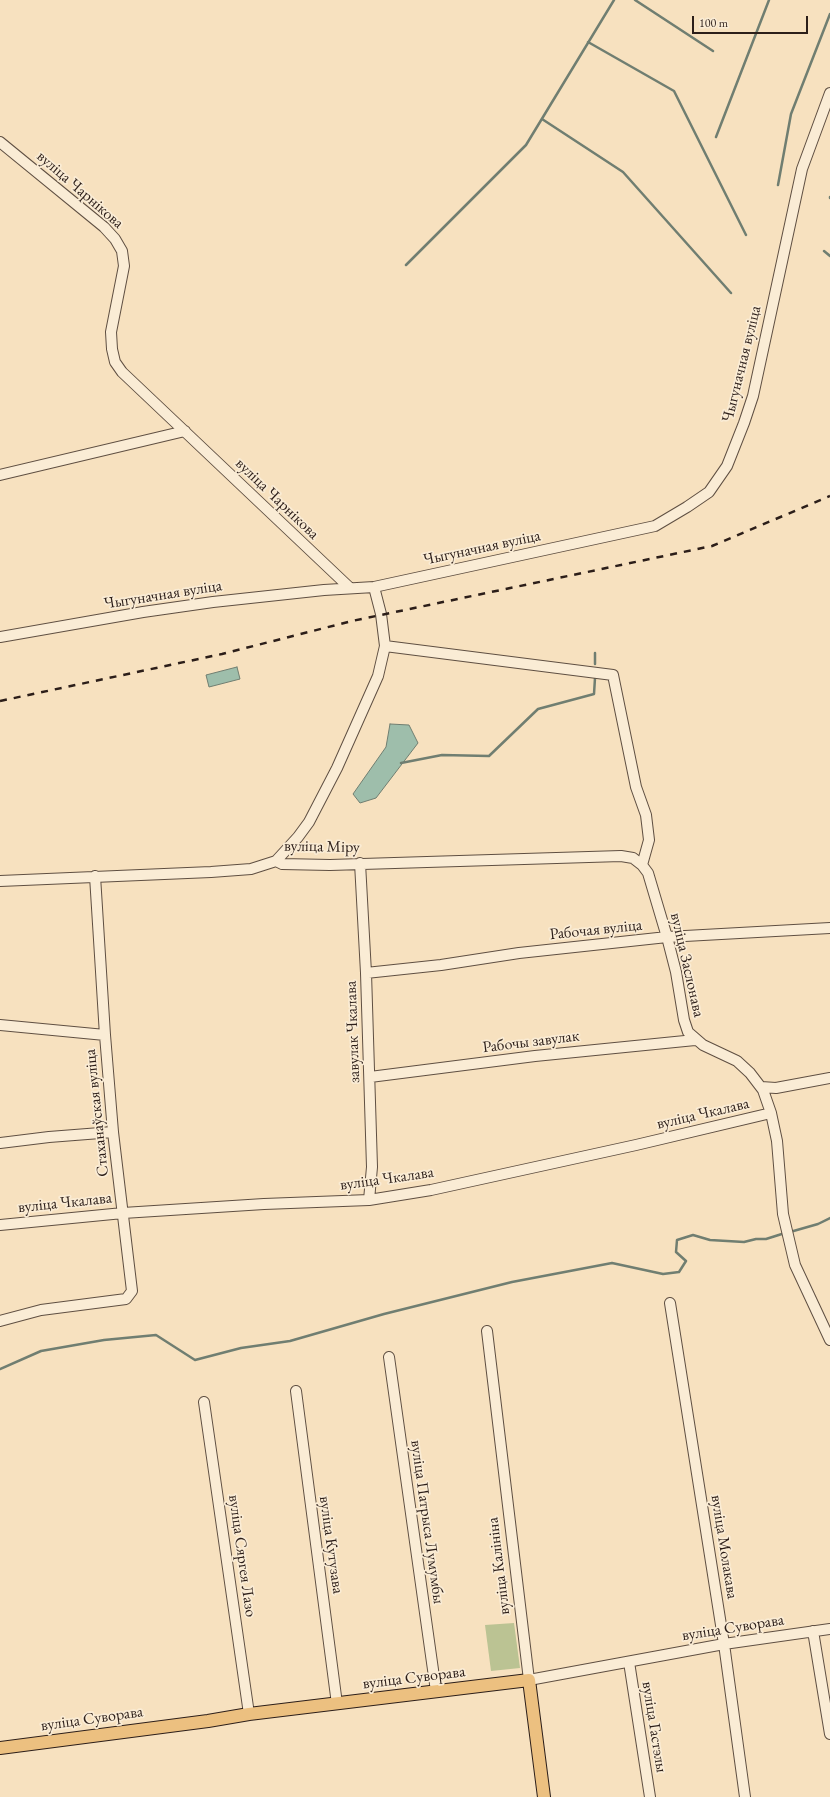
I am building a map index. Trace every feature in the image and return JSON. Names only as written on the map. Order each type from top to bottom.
[{"type":"main road","name":"вуліца Суворава","points":[[0,1748],[208,1721],[249,1714],[529,1680]]},
{"type":"main road","name":"вуліца Калініна","points":[[529,1680],[544,1797]]},
{"type":"street","name":"Чыгуначная вуліца","points":[[0,637],[213,602],[374,586],[655,526],[670,518],[708,492],[727,466],[753,396],[802,169],[830,93]]},
{"type":"street","name":"вуліца Чарнікова","points":[[0,142],[104,227],[115,238],[122,251],[124,266],[111,332],[112,349],[115,362],[122,372],[350,588]]},
{"type":"street","points":[[0,476],[185,431]]},
{"type":"street","points":[[276,861],[287,850],[305,827],[337,768],[378,676],[385,646],[380,608],[374,586]]},
{"type":"street","points":[[385,646],[613,675],[636,787],[646,815],[649,840],[642,865]]},
{"type":"street","name":"вуліца Міру","points":[[0,881],[251,869],[276,861],[282,864],[330,865],[621,856],[633,858],[642,865]]},
{"type":"street","name":"завулак Чкалава","points":[[360,863],[370,1077],[372,1167],[369,1200]]},
{"type":"street","name":"вуліца Заслонава","points":[[642,865],[648,873],[667,937],[676,972],[684,1020],[688,1032],[702,1045],[737,1061],[750,1073],[761,1087],[771,1113],[777,1142],[783,1214],[795,1265],[830,1340]]},
{"type":"street","name":"Стаханаўская вуліца","points":[[0,1321],[41,1310],[126,1299],[132,1291],[113,1132],[105,1035],[96,876]]},
{"type":"street","name":"Рабочая вуліца","points":[[366,973],[442,965],[519,953],[667,937],[830,928]]},
{"type":"street","name":"Стаханаўская вуліца","points":[[0,1025],[105,1035]]},
{"type":"street","name":"Рабочы завулак","points":[[370,1077],[535,1056],[695,1040]]},
{"type":"street","points":[[761,1087],[776,1088],[830,1078]]},
{"type":"street","name":"вуліца Чкалава","points":[[0,1224],[123,1212],[369,1200],[431,1190],[636,1145],[771,1113]]},
{"type":"street","points":[[0,1143],[49,1137],[113,1132]]},
{"type":"street","name":"вуліца Молакава","points":[[670,1303],[724,1644],[745,1797]]},
{"type":"street","name":"вуліца Калініна","points":[[487,1330],[529,1680]]},
{"type":"street","name":"вуліца Патрыса Лумумбы","points":[[389,1357],[436,1691]]},
{"type":"street","name":"вуліца Кутузава","points":[[296,1391],[337,1704]]},
{"type":"street","name":"вуліца Сяргея Лазо","points":[[204,1402],[249,1714]]},
{"type":"street","name":"вуліца Суворава","points":[[529,1680],[724,1644],[830,1628]]},
{"type":"street","points":[[813,1631],[830,1734]]},
{"type":"street","name":"вуліца Гастэлы","points":[[629,1662],[650,1797]]},
{"type":"shaded area","points":[[237,667],[240,679],[209,687],[206,675]]},
{"type":"shaded area","points":[[390,724],[409,725],[418,743],[376,798],[360,803],[353,794],[386,747]]},
{"type":"shaded area","points":[[514,1623],[520,1668],[491,1671],[485,1625]]},
{"type":"waterway","points":[[406,265],[526,145],[614,0]]},
{"type":"waterway","points":[[635,0],[713,51]]},
{"type":"waterway","points":[[716,137],[769,0]]},
{"type":"waterway","points":[[778,185],[791,114],[830,14]]},
{"type":"waterway","points":[[588,42],[674,91],[746,235]]},
{"type":"waterway","points":[[542,119],[623,172],[731,293]]},
{"type":"waterway","points":[[824,251],[830,256]]},
{"type":"waterway","points":[[595,653],[595,664]]},
{"type":"waterway","points":[[401,763],[442,755],[489,756],[538,709],[594,694],[595,678]]},
{"type":"waterway","points":[[790,1232],[818,1224],[830,1218]]},
{"type":"waterway","points":[[0,1369],[41,1351],[104,1340],[156,1335],[195,1360],[241,1348],[290,1341],[384,1314],[512,1282],[612,1263],[663,1274],[679,1272],[686,1261],[676,1252],[677,1240],[693,1235],[710,1240],[744,1242],[756,1239],[766,1239],[785,1233]]},
{"type":"railway","points":[[0,701],[222,654],[352,621],[712,546],[830,496]]}]
